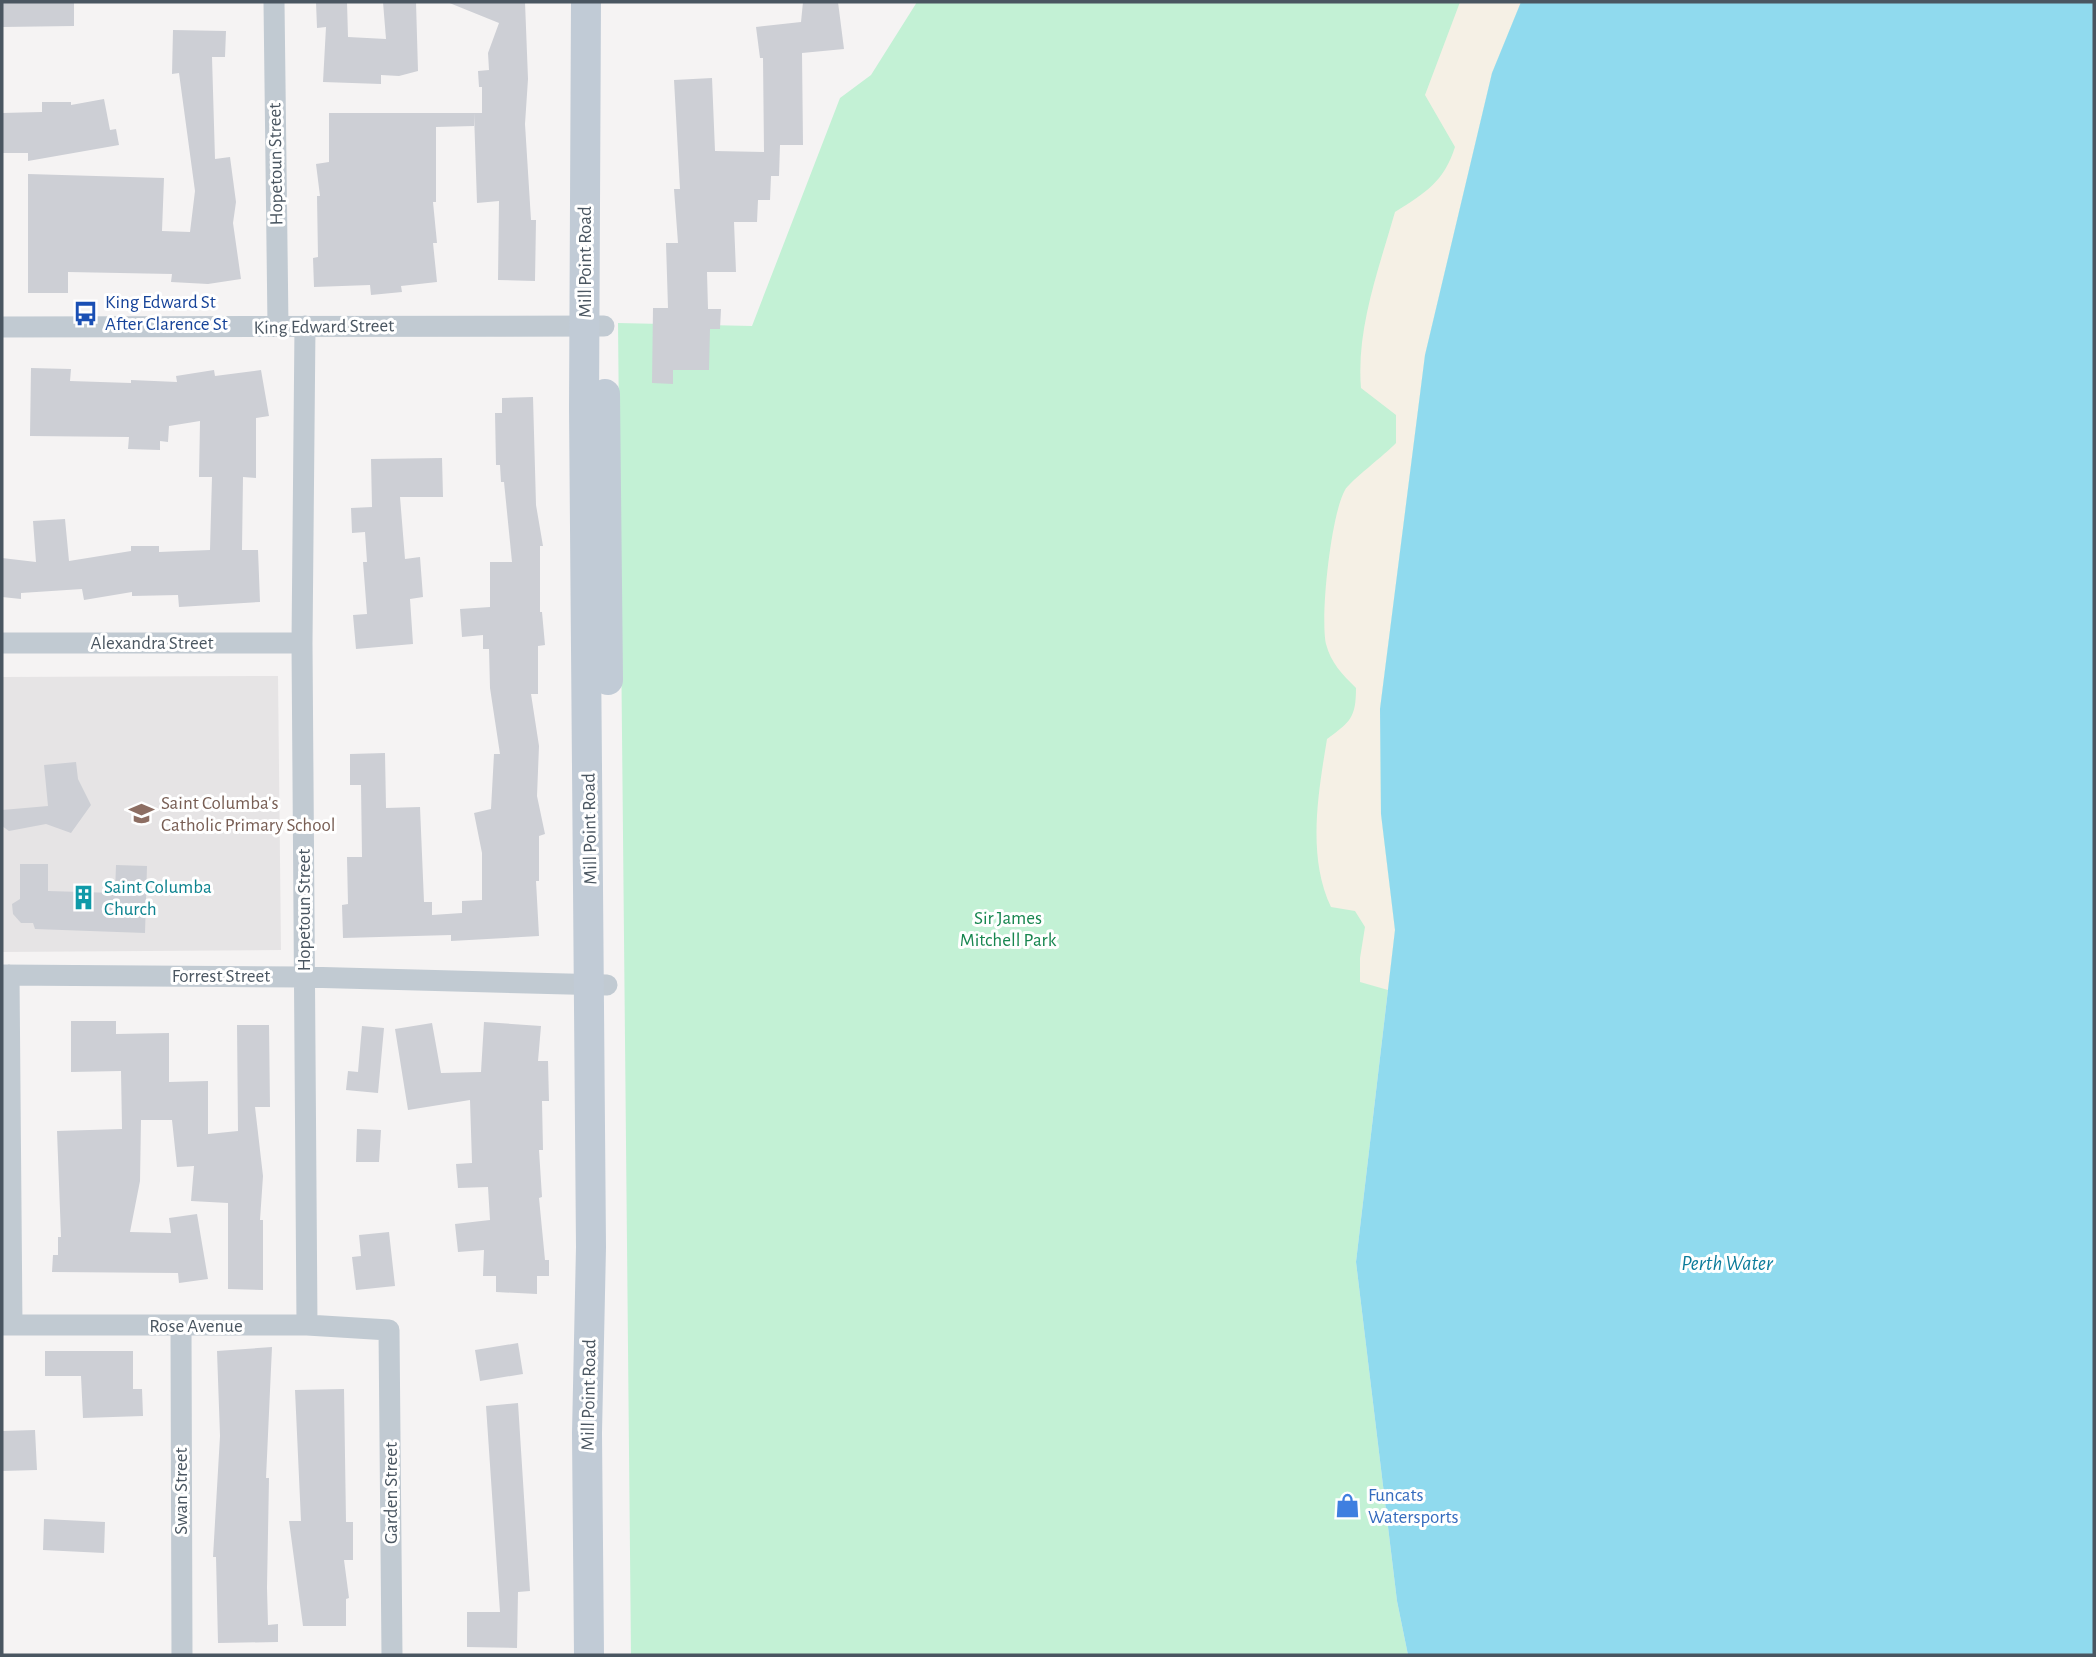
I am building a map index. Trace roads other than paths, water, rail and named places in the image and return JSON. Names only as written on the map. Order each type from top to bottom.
[{"type":"main road","name":"Mill Point Road","points":[[586,2],[595,326],[599,985],[608,1655]]},
{"type":"main road","name":"Mill Point Road","points":[[595,326],[606,2]]},
{"type":"main road","name":"Mill Point Road","points":[[589,1655],[599,985]]},
{"type":"street","name":"Hopetoun Street","points":[[274,2],[278,326]]},
{"type":"street","name":"Hopetoun Street","points":[[306,326],[302,643],[307,1325]]},
{"type":"street","name":"King Edward Street","points":[[2,327],[595,326]]},
{"type":"street","name":"Alexandra Street","points":[[2,643],[302,643]]},
{"type":"street","name":"Forrest Street","points":[[5,975],[304,977],[599,985]]},
{"type":"street","points":[[5,975],[7,1325]]},
{"type":"street","name":"Rose Avenue","points":[[7,1325],[307,1325],[389,1330]]},
{"type":"street","name":"Swan Street","points":[[181,1327],[182,1655]]},
{"type":"street","name":"Garden Street","points":[[389,1330],[392,1655]]},
{"type":"water","name":"Perth Water","points":[[1521,2],[2094,2],[2094,1655],[1408,1655],[1397,1601],[1356,1262],[1395,930],[1381,814],[1380,709],[1425,355],[1492,73]]},
{"type":"place","name":"King Edward St After Clarence St","points":[[85,313]]},
{"type":"place","name":"Saint Columba's Catholic Primary School","points":[[141,814]]},
{"type":"place","name":"Saint Columba Church","points":[[84,898]]},
{"type":"place","name":"Funcats Watersports","points":[[1348,1506]]},
{"type":"park label","name":"Sir James Mitchell Park","points":[[1008,929]]}]
